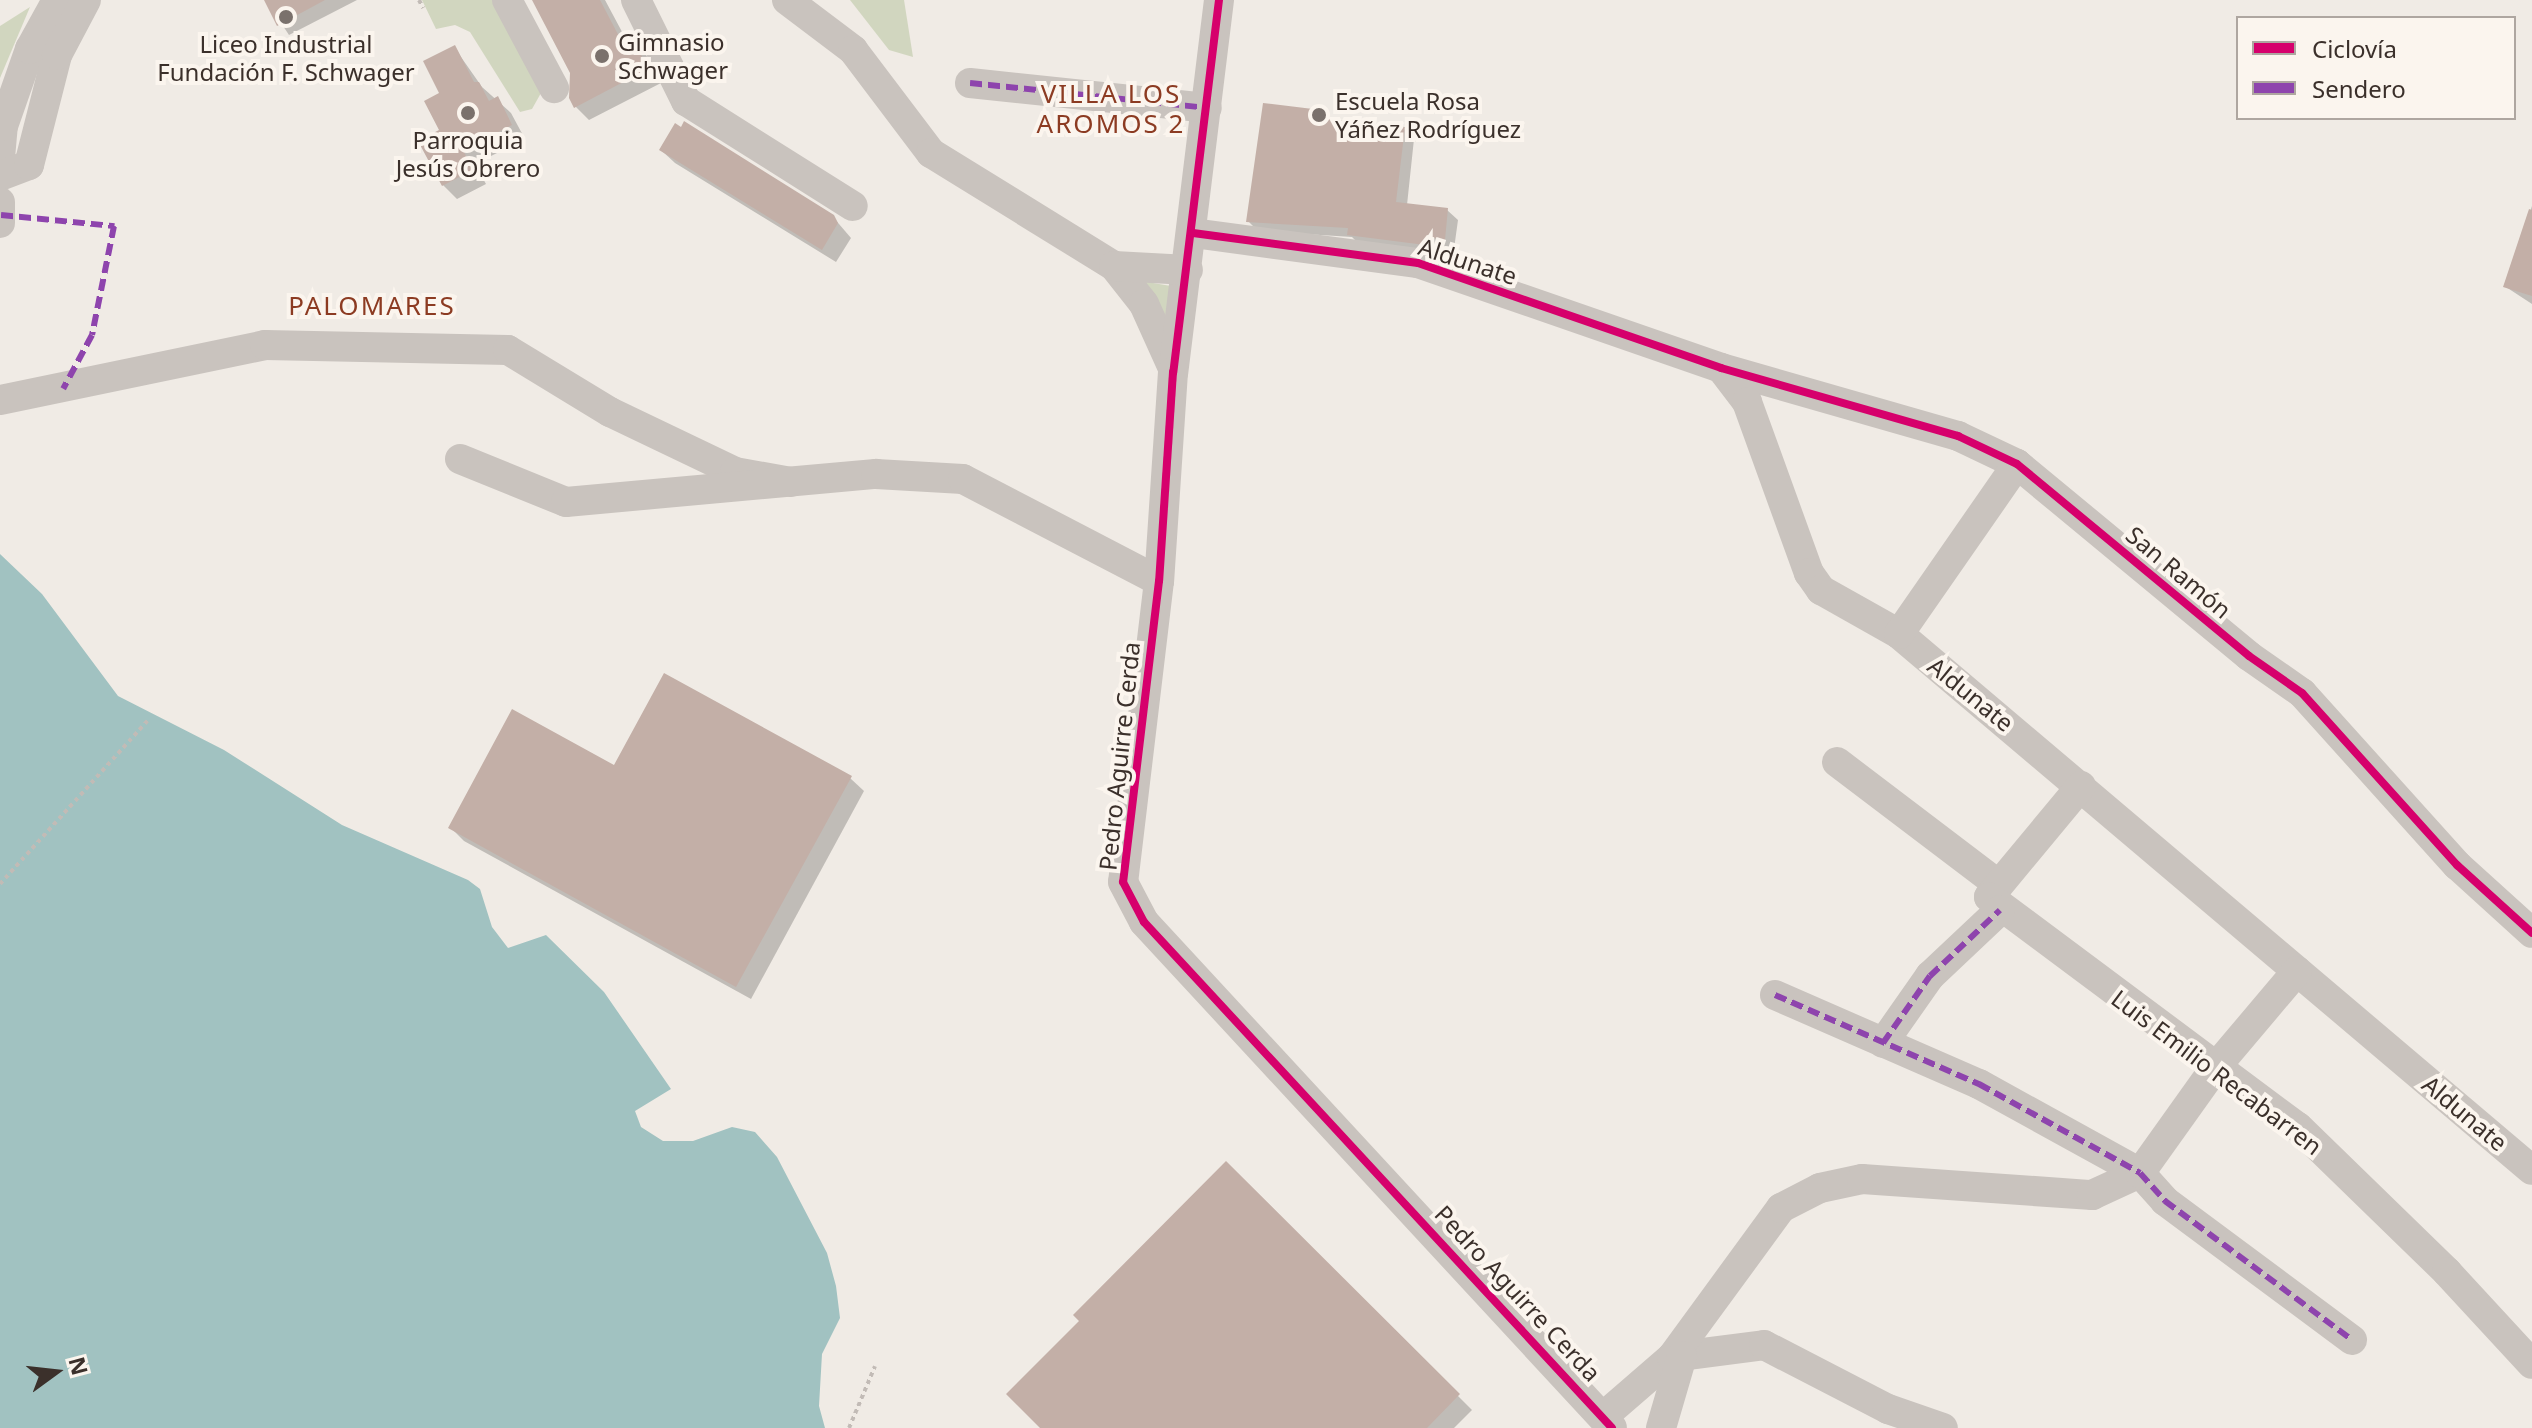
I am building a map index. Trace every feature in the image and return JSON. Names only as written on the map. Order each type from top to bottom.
[{"type":"street","points":[[0,158],[1,126],[30,49],[57,0]]},
{"type":"street","points":[[0,176],[29,165],[57,55],[86,0]]},
{"type":"street","points":[[507,0],[554,88]]},
{"type":"street","points":[[636,0],[686,101],[853,206]]},
{"type":"street","points":[[787,0],[853,50],[931,153],[1114,266],[1156,325],[1173,372]]},
{"type":"street","name":"Pedro Aguirre Cerda","points":[[1219,2],[1193,233],[1173,372],[1159,581],[1123,882],[1144,922],[1609,1422]]},
{"type":"street","points":[[970,83],[1207,108]]},
{"type":"street","points":[[0,202],[0,223]]},
{"type":"street","name":"Aldunate","points":[[1193,233],[1418,263],[1721,368],[1747,402],[1809,573],[1821,590],[1899,634],[2532,1170]]},
{"type":"street","points":[[1114,266],[1188,270]]},
{"type":"street","points":[[0,400],[265,345],[508,350],[610,412],[735,472],[791,482]]},
{"type":"street","name":"San Ramón","points":[[1721,368],[1958,436],[2017,464],[2249,656],[2302,693],[2457,865],[2532,933]]},
{"type":"street","points":[[460,459],[566,502],[876,474],[963,479],[1159,581]]},
{"type":"street","points":[[1899,634],[2017,464]]},
{"type":"street","name":"Luis Emilio Recabarren","points":[[1837,762],[1999,897],[2215,1068],[2298,1127],[2447,1272],[2532,1364]]},
{"type":"street","points":[[1883,1043],[1930,976],[1999,897],[2081,786]]},
{"type":"street","points":[[1609,1422],[1677,1357],[1765,1226],[1781,1208],[1820,1188],[1862,1179],[2092,1195],[2140,1173],[2215,1068],[2297,971]]},
{"type":"street","points":[[1775,995],[1979,1084],[2140,1173],[2165,1201],[2352,1340]]},
{"type":"street","points":[[1677,1357],[1764,1345],[1888,1409],[1943,1428]]},
{"type":"street","points":[[1661,1428],[1677,1357]]},
{"type":"path","points":[[419,0],[423,8]]},
{"type":"path","points":[[0,884],[149,719]]},
{"type":"path","points":[[849,1428],[875,1366]]},
{"type":"green space","points":[[422,0],[498,0],[541,93],[532,109],[520,112],[470,32],[455,25],[436,29]]},
{"type":"green space","points":[[850,0],[904,0],[913,57],[889,50]]},
{"type":"green space","points":[[30,7],[0,78],[0,26]]},
{"type":"green space","points":[[1141,281],[1171,286],[1167,321]]},
{"type":"water","points":[[0,554],[42,594],[118,696],[224,750],[342,825],[468,880],[480,889],[492,927],[508,948],[546,935],[604,992],[671,1089],[635,1111],[641,1127],[663,1141],[693,1141],[732,1127],[755,1132],[777,1157],[827,1253],[836,1286],[840,1318],[822,1354],[819,1406],[825,1428],[0,1428]]},
{"type":"building","points":[[264,0],[325,0],[277,26]]},
{"type":"building","name":"Gimnasio Schwager","points":[[532,0],[600,0],[623,44],[633,38],[648,69],[574,108],[569,98],[570,73]]},
{"type":"building","name":"Parroquia Jesús Obrero","points":[[455,45],[474,82],[479,82],[489,101],[498,96],[512,125],[463,150],[473,170],[442,186],[418,141],[439,130],[424,101],[439,93],[423,61]]},
{"type":"building","points":[[1263,103],[1313,109],[1312,117],[1405,127],[1396,202],[1448,208],[1445,240],[1434,238],[1433,246],[1347,235],[1348,228],[1246,222]]},
{"type":"building","points":[[684,121],[834,215],[838,223],[822,250],[659,150],[675,123],[681,127]]},
{"type":"building","points":[[2529,209],[2532,210],[2532,296],[2503,287]]},
{"type":"building","points":[[664,673],[852,776],[736,987],[448,828],[512,709],[614,765]]},
{"type":"building","points":[[1226,1161],[1460,1394],[1427,1428],[1040,1428],[1006,1394],[1079,1321],[1073,1315]]},
{"type":"marked path","points":[[970,83],[1207,108]]},
{"type":"marked path","points":[[1,215],[114,226],[92,335],[63,389]]},
{"type":"marked path","points":[[1883,1043],[1930,976],[2000,910]]},
{"type":"marked path","points":[[1775,995],[1979,1084],[2140,1173],[2165,1201],[2352,1340]]},
{"type":"cycle path","points":[[1219,0],[1173,372],[1159,581],[1123,882],[1144,922],[1612,1428]]},
{"type":"cycle path","points":[[1193,233],[1418,263],[1721,368],[1958,436],[2017,464],[2249,656],[2302,693],[2457,865],[2532,933]]},
{"type":"place","name":"Liceo Industrial Fundación F. Schwager","points":[[286,17]]},
{"type":"place","name":"Gimnasio Schwager","points":[[602,56]]},
{"type":"place","name":"Parroquia Jesús Obrero","points":[[468,113]]},
{"type":"place","name":"Escuela Rosa Yáñez Rodríguez","points":[[1319,115]]},
{"type":"district","name":"VILLA LOS AROMOS 2","points":[[1111,109]]},
{"type":"district","name":"PALOMARES","points":[[372,306]]}]
